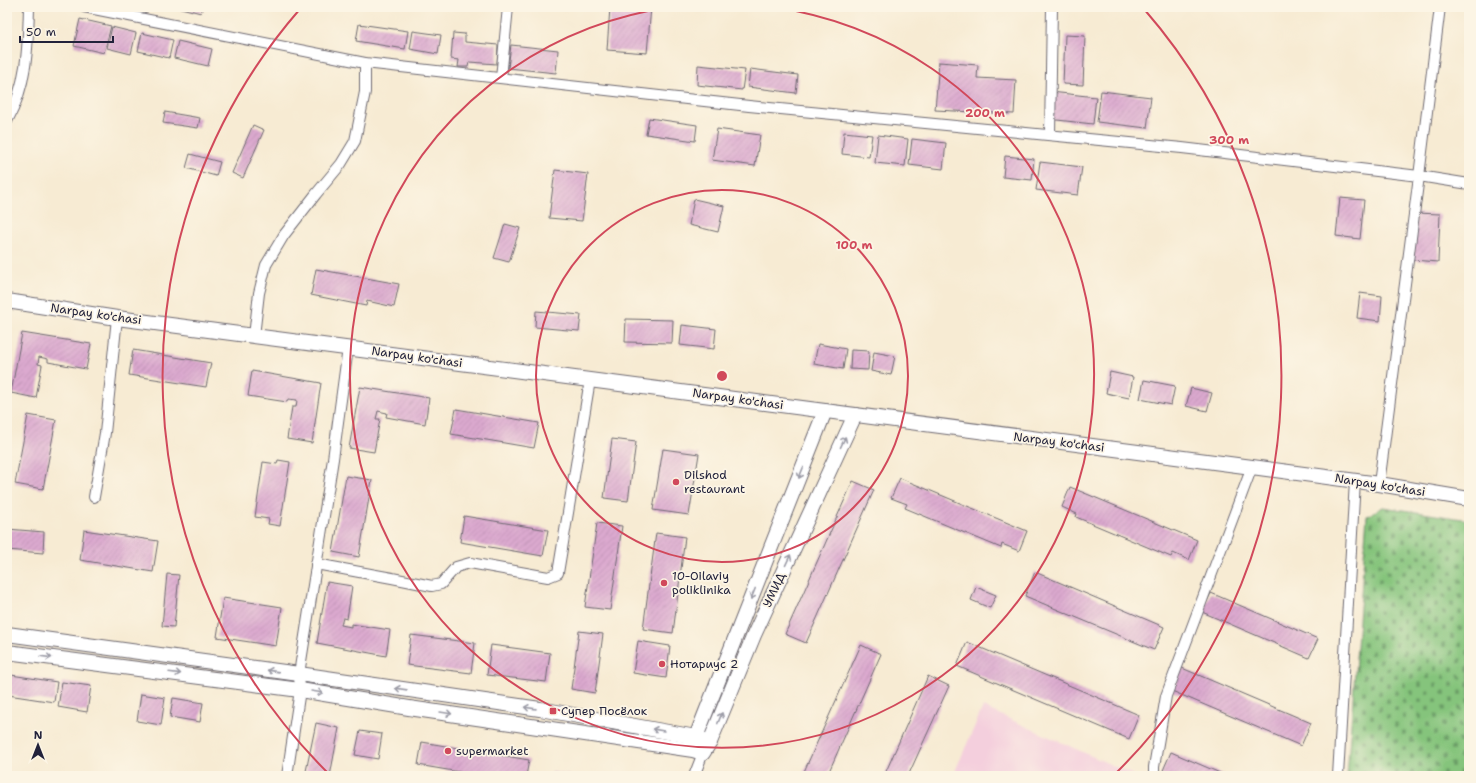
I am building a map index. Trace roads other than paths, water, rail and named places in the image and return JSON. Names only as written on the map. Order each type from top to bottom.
[{"type":"street","points":[[7,121],[14,109],[23,82],[28,47],[29,7]]},
{"type":"street","points":[[84,7],[365,63],[749,106],[1182,148],[1419,176],[1469,184]]},
{"type":"street","points":[[501,78],[508,7]]},
{"type":"street","points":[[1050,134],[1052,7]]},
{"type":"street","points":[[1379,484],[1440,7]]},
{"type":"street","points":[[254,336],[259,293],[266,265],[284,235],[341,164],[355,141],[365,92],[365,63]]},
{"type":"street","name":"Narpay ko'chasi","points":[[7,304],[1252,467],[1379,484],[1469,499]]},
{"type":"street","points":[[94,498],[105,433],[117,318]]},
{"type":"street","points":[[287,776],[300,690],[299,674],[333,459],[348,348]]},
{"type":"street","points":[[316,564],[432,586],[441,584],[456,567],[470,563],[548,577],[558,573],[590,380]]},
{"type":"street","name":"УМИД","points":[[701,745],[825,411]]},
{"type":"street","name":"УМИД","points":[[701,745],[754,635],[855,415]]},
{"type":"street","points":[[1154,776],[1154,767],[1166,696],[1252,467]]},
{"type":"street","points":[[1338,776],[1356,481]]},
{"type":"street","points":[[7,634],[540,709],[701,745]]},
{"type":"street","points":[[7,652],[300,690],[409,708],[701,745]]},
{"type":"street","points":[[696,771],[701,745]]},
{"type":"place","name":"Dilshod restaurant","points":[[676,482]]},
{"type":"place","name":"10-Oilaviy poliklinika","points":[[664,583]]},
{"type":"place","name":"Нотариус 2","points":[[662,664]]},
{"type":"place","name":"Супер Посёлок","points":[[553,711]]},
{"type":"place","name":"supermarket","points":[[448,751]]}]
